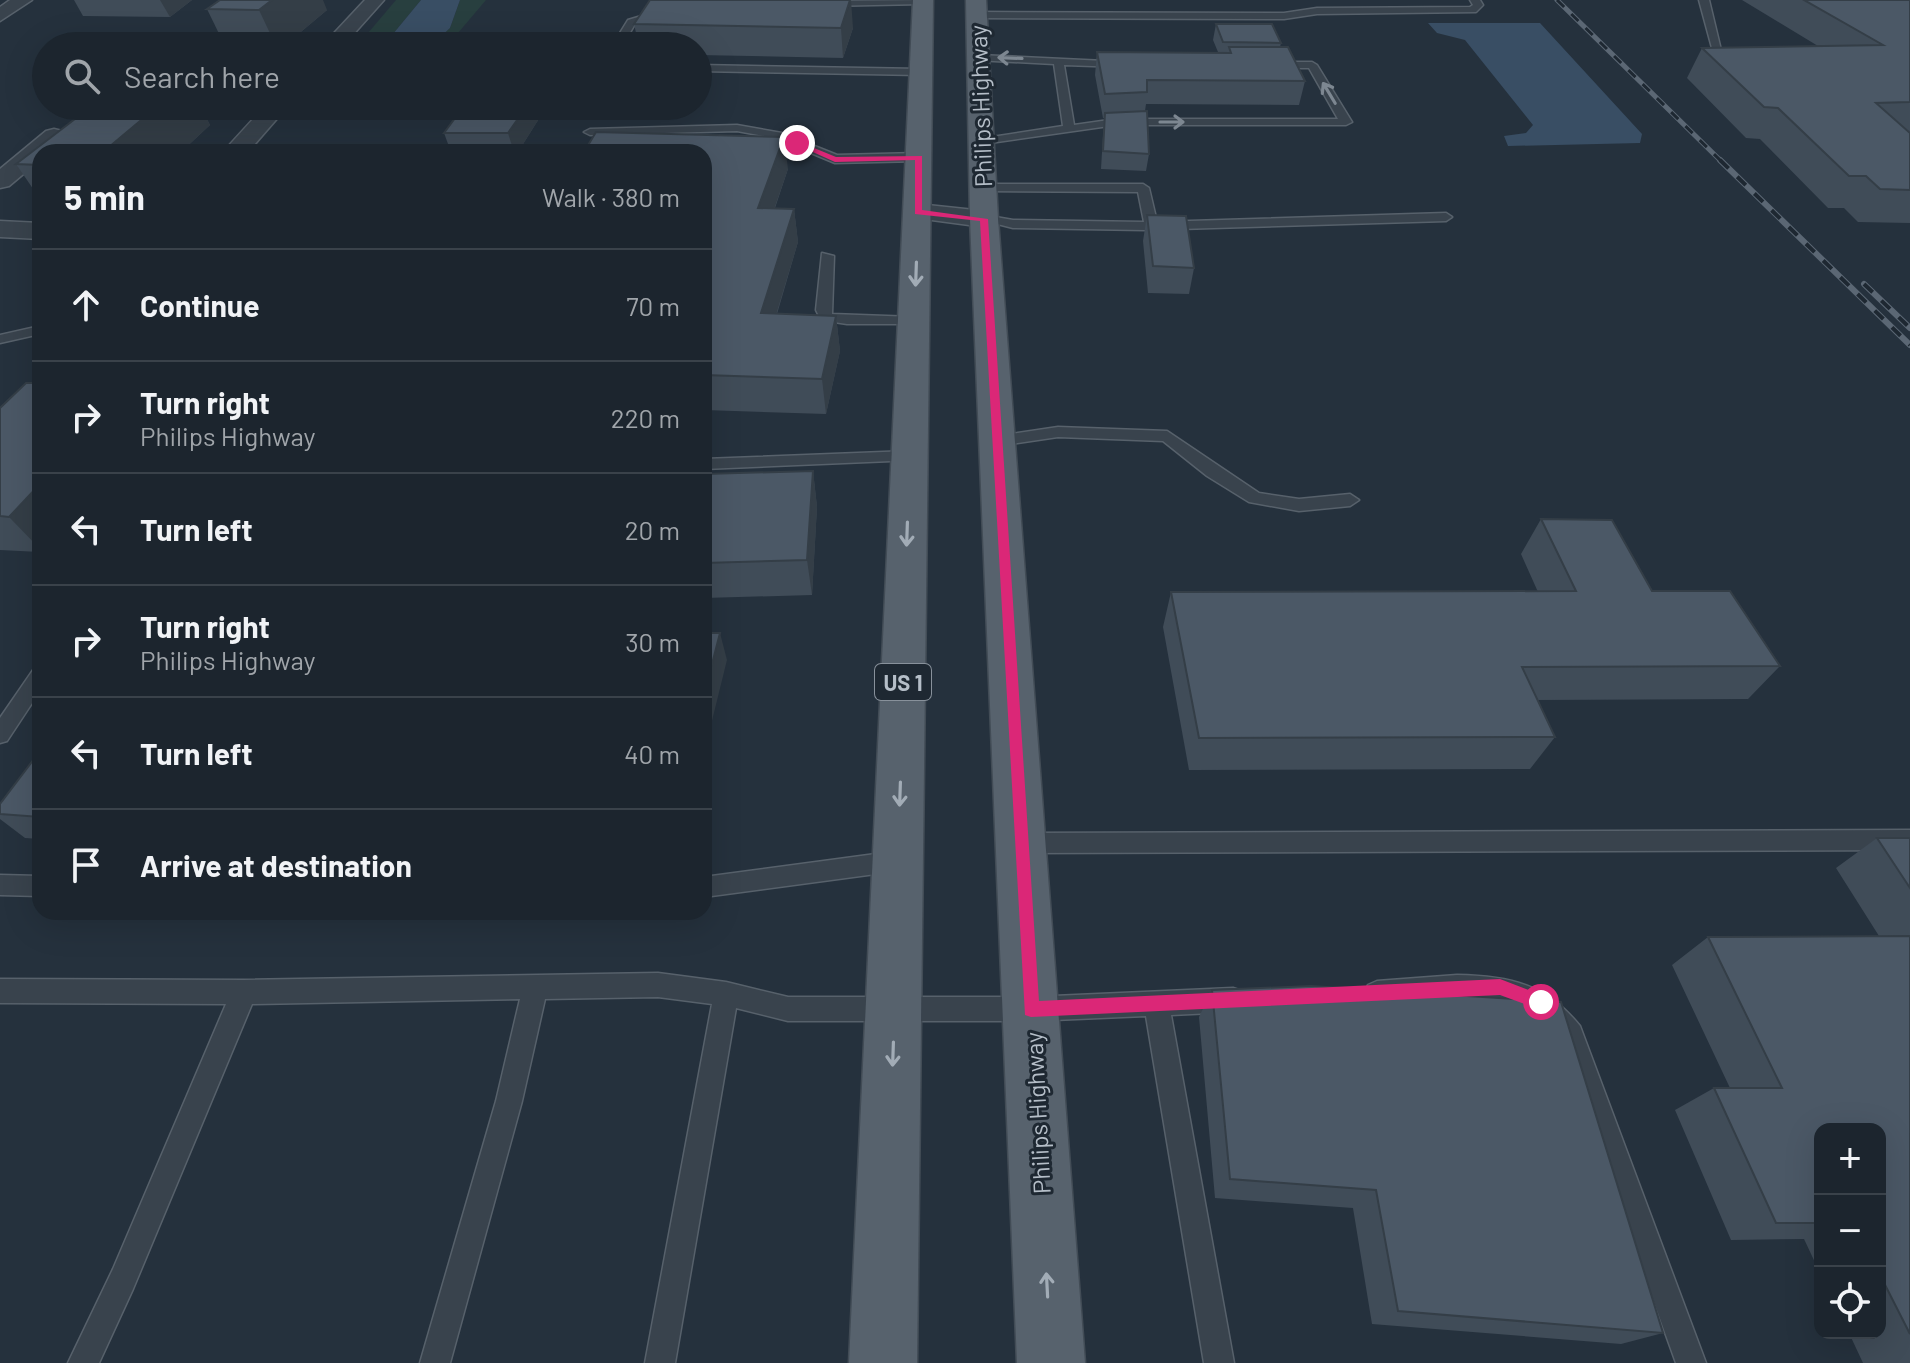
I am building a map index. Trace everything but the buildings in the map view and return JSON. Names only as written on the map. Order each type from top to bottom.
[{"type":"main road","name":"US 1","points":[[883,1363],[923,1]]},
{"type":"main road","name":"Philips Highway","points":[[976,7],[984,203],[1051,1363]]},
{"type":"street","points":[[0,15],[23,0]]},
{"type":"street","points":[[345,32],[375,0]]},
{"type":"street","points":[[242,144],[264,120]]},
{"type":"street","points":[[44,144],[54,136]]},
{"type":"street","points":[[0,181],[32,154]]},
{"type":"street","points":[[918,212],[984,203]]},
{"type":"street","points":[[0,229],[32,231]]},
{"type":"lane","points":[[1142,0],[1146,17]]},
{"type":"lane","points":[[1284,0],[1289,16]]},
{"type":"lane","points":[[976,7],[1146,17],[1289,16],[1317,11],[1473,10],[1478,7],[1475,0]]},
{"type":"lane","points":[[1704,0],[1717,48]]},
{"type":"lane","points":[[816,4],[923,1]]},
{"type":"lane","points":[[623,32],[637,18],[673,11]]},
{"type":"lane","points":[[979,58],[1138,64]]},
{"type":"lane","points":[[1059,63],[1069,127]]},
{"type":"lane","points":[[983,141],[1116,122],[1346,122],[1312,65],[1264,65]]},
{"type":"lane","points":[[712,68],[921,72]]},
{"type":"lane","points":[[590,132],[751,129],[778,135],[835,159],[919,157]]},
{"type":"lane","points":[[984,203],[1143,188],[1151,226]]},
{"type":"lane","points":[[984,203],[1013,224],[1151,226],[1446,217]]},
{"type":"lane","points":[[827,256],[823,310],[826,317],[914,321]]},
{"type":"lane","points":[[0,339],[32,332]]},
{"type":"lane","points":[[998,441],[1058,432],[1167,436],[1213,472],[1255,498],[1299,505],[1350,500]]},
{"type":"lane","points":[[712,464],[909,456]]},
{"type":"lane","points":[[0,735],[32,687]]},
{"type":"lane","points":[[1021,843],[1910,840]]},
{"type":"lane","points":[[712,886],[898,861]]},
{"type":"lane","points":[[0,885],[32,886]]},
{"type":"lane","points":[[0,991],[244,992],[658,985],[726,994],[788,1009],[1031,1009],[1265,998]]},
{"type":"lane","points":[[1359,994],[1500,987],[1541,1002],[1561,1018],[1571,1035],[1691,1363]]},
{"type":"lane","points":[[435,1363],[509,1101],[535,989]]},
{"type":"lane","points":[[83,1363],[123,1279],[244,992]]},
{"type":"lane","points":[[660,1363],[726,994]]},
{"type":"lane","points":[[1156,1003],[1219,1363]]},
{"type":"green space","points":[[396,0],[421,0],[395,32],[369,32]]},
{"type":"green space","points":[[460,0],[486,0],[459,32],[446,32]]},
{"type":"water","points":[[421,0],[460,0],[446,32],[395,32]]},
{"type":"water","points":[[1428,23],[1540,23],[1642,134],[1640,143],[1508,146],[1504,136],[1526,133],[1533,125],[1465,40],[1437,33]]},
{"type":"railway","points":[[1557,0],[1722,162]]},
{"type":"railway","points":[[1720,160],[1910,345]]},
{"type":"railway","points":[[1864,284],[1910,328]]},
{"type":"route","points":[[797,143],[835,159],[919,157],[918,212],[984,219],[1031,1009],[1500,987],[1541,1002]]}]
